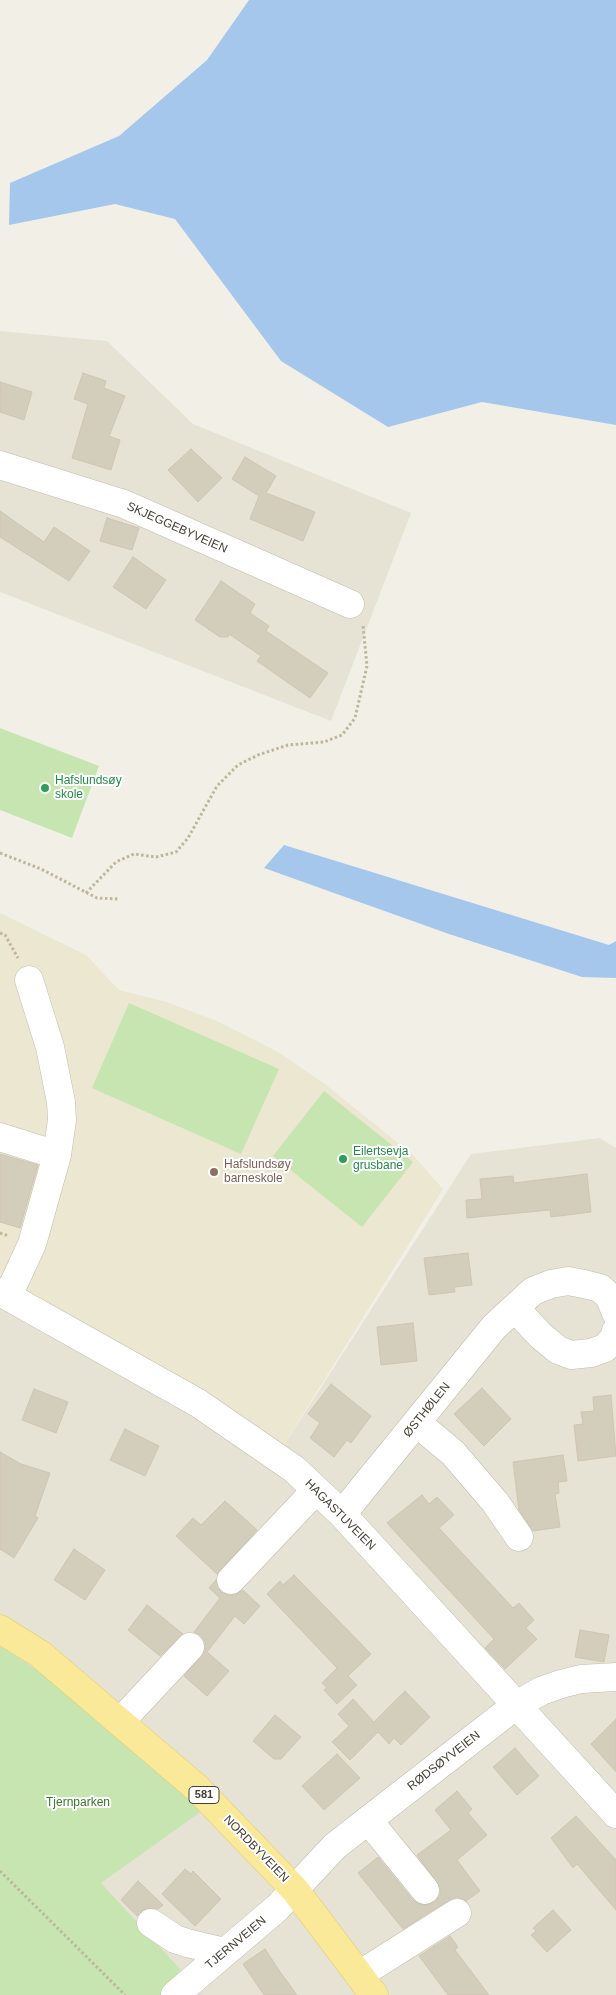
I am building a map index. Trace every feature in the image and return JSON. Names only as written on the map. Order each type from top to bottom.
[{"type":"main road","name":"NORDBYVEIEN","points":[[0,1629],[40,1654],[198,1788],[295,1890],[367,1985]]},
{"type":"street","name":"SKJEGGEBYVEIEN","points":[[0,465],[124,504],[350,604]]},
{"type":"street","points":[[4,1294],[32,1244],[56,1155],[62,1120],[61,1102],[50,1047],[30,980]]},
{"type":"street","points":[[0,1137],[56,1155]]},
{"type":"street","name":"ØSTHØLEN","points":[[342,1514],[494,1328],[533,1291],[551,1284],[568,1281],[600,1288],[609,1296],[616,1313]]},
{"type":"street","name":"HAGASTUVEIEN","points":[[4,1294],[198,1403],[277,1456],[342,1514],[515,1706],[616,1814]]},
{"type":"street","points":[[515,1308],[540,1335],[558,1350],[571,1355],[591,1353],[605,1348],[614,1338],[616,1331]]},
{"type":"street","points":[[417,1423],[453,1453],[495,1502],[519,1537]]},
{"type":"street","points":[[231,1580],[316,1490]]},
{"type":"street","points":[[120,1722],[190,1647]]},
{"type":"street","name":"RØDSØYVEIEN","points":[[295,1890],[304,1877],[335,1846],[515,1706],[541,1691],[561,1684],[581,1679],[616,1677]]},
{"type":"street","points":[[368,1820],[425,1890]]},
{"type":"street","name":"TJERNVEIEN","points":[[175,1995],[277,1908],[295,1890]]},
{"type":"street","points":[[367,1985],[457,1913]]},
{"type":"street","points":[[151,1923],[175,1939],[187,1944],[225,1952]]},
{"type":"path","points":[[86,893],[116,862],[134,854],[156,857],[176,852],[188,838],[217,786],[238,766],[258,755],[288,744],[324,742],[342,735],[355,718],[367,666],[365,628],[350,604]]},
{"type":"path","points":[[0,854],[40,869],[97,898],[118,899]]},
{"type":"path","points":[[0,933],[5,935],[30,980]]},
{"type":"path","points":[[0,1871],[125,1995]]},
{"type":"shaded area","points":[[0,331],[107,341],[193,424],[411,513],[331,721],[0,592]]},
{"type":"shaded area","name":"Hafslundsøy barneskole","points":[[0,913],[86,955],[119,990],[166,1002],[217,1021],[278,1052],[325,1084],[413,1155],[443,1189],[277,1456],[0,1292]]},
{"type":"shaded area","points":[[600,1138],[616,1148],[616,1995],[0,1995],[0,1292],[277,1456],[471,1154]]},
{"type":"green space","name":"Hafslundsøy skole","points":[[0,728],[99,766],[72,838],[0,810]]},
{"type":"green space","points":[[129,1003],[279,1069],[241,1154],[92,1088]]},
{"type":"green space","name":"Eilertsevja grusbane","points":[[324,1091],[413,1162],[362,1227],[273,1156]]},
{"type":"green space","name":"Tjernparken","points":[[0,1646],[46,1676],[206,1808],[101,1883],[191,1981],[175,1995],[0,1995]]},
{"type":"water","points":[[249,0],[616,0],[616,425],[482,402],[388,427],[281,361],[175,219],[115,204],[9,225],[10,183],[119,136],[207,60]]},
{"type":"water","points":[[284,845],[609,945],[616,941],[616,978],[582,977],[449,934],[264,868]]},
{"type":"building","points":[[83,373],[106,381],[104,388],[125,396],[109,436],[120,440],[111,470],[72,458],[88,404],[74,399]]},
{"type":"building","points":[[0,382],[32,392],[24,420],[0,412]]},
{"type":"building","points":[[191,449],[222,478],[198,502],[168,470]]},
{"type":"building","points":[[245,457],[276,476],[266,493],[315,512],[303,541],[250,519],[259,496],[232,479]]},
{"type":"building","points":[[0,511],[44,542],[54,527],[90,551],[69,581],[0,537]]},
{"type":"building","points":[[107,518],[139,528],[132,550],[100,541]]},
{"type":"building","points":[[133,557],[166,580],[146,609],[113,587]]},
{"type":"building","points":[[221,581],[255,604],[250,613],[269,626],[266,631],[328,673],[310,698],[257,661],[261,656],[229,634],[228,637],[220,637],[195,620]]},
{"type":"building","points":[[0,1154],[38,1165],[20,1228],[0,1222]]},
{"type":"building","points":[[587,1174],[591,1212],[551,1217],[550,1210],[467,1218],[466,1200],[482,1199],[480,1179],[513,1176],[514,1183]]},
{"type":"building","points":[[468,1253],[472,1285],[454,1287],[455,1292],[429,1295],[424,1258]]},
{"type":"building","points":[[413,1323],[417,1361],[381,1365],[377,1327]]},
{"type":"building","points":[[331,1384],[371,1416],[351,1443],[347,1440],[334,1457],[310,1438],[320,1423],[308,1414]]},
{"type":"building","points":[[482,1388],[511,1419],[484,1446],[454,1414]]},
{"type":"building","points":[[34,1389],[68,1402],[56,1433],[22,1420]]},
{"type":"building","points":[[611,1395],[616,1456],[578,1461],[574,1425],[583,1424],[581,1412],[594,1411],[593,1397]]},
{"type":"building","points":[[125,1429],[159,1446],[145,1476],[110,1460]]},
{"type":"building","points":[[0,1452],[21,1464],[50,1473],[35,1516],[38,1518],[14,1558],[0,1549]]},
{"type":"building","points":[[563,1455],[567,1481],[558,1482],[559,1493],[555,1494],[560,1527],[533,1531],[519,1510],[513,1462]]},
{"type":"building","points":[[422,1495],[429,1504],[437,1497],[454,1515],[439,1528],[513,1608],[519,1603],[534,1620],[526,1628],[537,1639],[505,1669],[485,1648],[494,1639],[387,1523]]},
{"type":"building","points":[[225,1501],[257,1530],[217,1574],[176,1536],[193,1518],[201,1525]]},
{"type":"building","points":[[74,1549],[105,1570],[85,1600],[54,1580]]},
{"type":"building","points":[[294,1575],[371,1654],[348,1676],[357,1685],[337,1704],[324,1690],[327,1688],[322,1683],[337,1668],[267,1594],[280,1581],[283,1585]]},
{"type":"building","points":[[216,1580],[221,1592],[235,1595],[243,1590],[260,1606],[244,1624],[235,1616],[207,1652],[229,1671],[207,1696],[184,1676],[205,1651],[205,1642],[200,1635],[194,1632],[220,1598],[209,1588]]},
{"type":"building","points":[[147,1605],[183,1634],[160,1656],[128,1630]]},
{"type":"building","points":[[580,1630],[609,1635],[604,1662],[575,1657]]},
{"type":"building","points":[[405,1691],[430,1717],[401,1745],[394,1738],[389,1744],[378,1732],[350,1760],[332,1742],[349,1726],[338,1714],[353,1699],[374,1722]]},
{"type":"building","points":[[275,1715],[301,1737],[281,1759],[274,1759],[253,1741]]},
{"type":"building","points":[[616,1719],[616,1772],[591,1744]]},
{"type":"building","points":[[515,1748],[539,1776],[517,1795],[493,1767]]},
{"type":"building","points":[[337,1754],[360,1778],[324,1810],[302,1786]]},
{"type":"building","points":[[457,1791],[472,1809],[468,1813],[487,1835],[457,1860],[480,1891],[466,1901],[457,1897],[449,1900],[403,1929],[358,1873],[378,1857],[413,1900],[419,1904],[427,1905],[435,1902],[440,1895],[440,1887],[417,1855],[451,1830],[435,1810]]},
{"type":"building","points":[[576,1816],[616,1860],[616,1910],[577,1864],[573,1868],[551,1838]]},
{"type":"building","points":[[185,1869],[191,1874],[193,1871],[221,1899],[195,1926],[162,1894]]},
{"type":"building","points":[[138,1881],[163,1905],[158,1909],[145,1909],[137,1916],[121,1900]]},
{"type":"building","points":[[553,1910],[571,1930],[547,1952],[531,1935],[536,1931],[533,1928]]},
{"type":"building","points":[[450,1936],[458,1947],[455,1950],[489,1995],[448,1995],[419,1956]]},
{"type":"building","points":[[265,1949],[297,1995],[264,1995],[243,1964]]},
{"type":"place","name":"Hafslundsøy skole","points":[[45,788]]},
{"type":"place","name":"Eilertsevja grusbane","points":[[343,1159]]},
{"type":"place","name":"Hafslundsøy barneskole","points":[[214,1172]]}]
